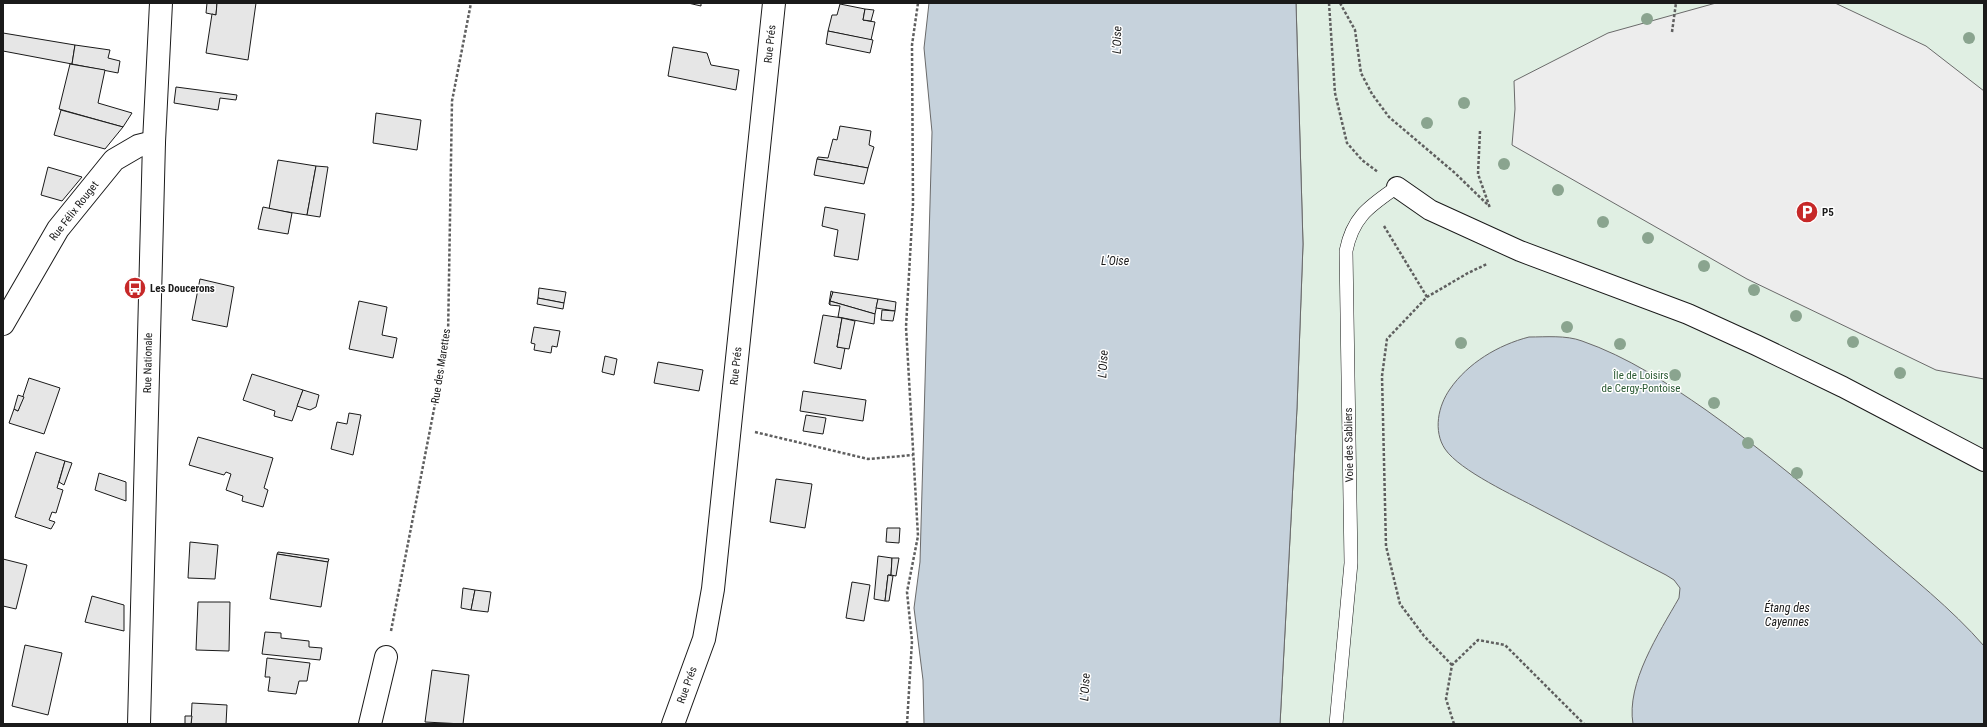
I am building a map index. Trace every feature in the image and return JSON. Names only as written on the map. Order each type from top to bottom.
[{"type":"street","name":"Rue Nationale","points":[[139,724],[154,142],[161,3]]},
{"type":"street","name":"Rue Prés","points":[[673,724],[704,639],[713,589],[774,3]]},
{"type":"street","name":"Rue Félix Rouget","points":[[3,324],[58,229],[114,160],[138,146],[154,142]]},
{"type":"street","points":[[1397,187],[1430,210],[1520,251],[1688,314],[1756,345],[1843,387],[1984,461]]},
{"type":"street","points":[[370,724],[386,657]]},
{"type":"lane","name":"Voie des Sabliers","points":[[1336,724],[1351,563],[1346,251],[1349,234],[1360,216],[1371,205],[1397,187]]},
{"type":"path","name":"Rue des Marettes","points":[[386,657],[448,337],[452,101],[472,3]]},
{"type":"path","points":[[907,724],[912,641],[907,592],[918,536],[906,327],[913,204],[912,45],[918,3]]},
{"type":"path","points":[[1329,3],[1335,92],[1347,143],[1362,160],[1397,187]]},
{"type":"path","points":[[1340,3],[1355,30],[1361,73],[1372,94],[1390,117],[1455,173],[1490,208]]},
{"type":"path","points":[[1672,32],[1676,3]]},
{"type":"path","points":[[1480,131],[1478,174],[1491,212]]},
{"type":"path","points":[[1371,205],[1427,297]]},
{"type":"path","points":[[1452,665],[1424,636],[1400,604],[1386,546],[1382,376],[1387,339],[1427,297],[1468,273],[1520,251]]},
{"type":"path","points":[[730,426],[868,459],[914,455]]},
{"type":"path","points":[[1454,724],[1446,699],[1452,665],[1478,640],[1506,645],[1584,724]]},
{"type":"green space","name":"Île de Loisirs de Cergy-Pontoise","points":[[1296,3],[1984,3],[1984,724],[1280,724],[1297,408],[1303,244]]},
{"type":"shaded area","name":"P5","points":[[1716,3],[1835,3],[1926,46],[1984,91],[1984,379],[1936,370],[1747,279],[1512,145],[1515,109],[1514,81],[1608,33]]},
{"type":"water","name":"L’Oise","points":[[929,3],[1296,3],[1303,244],[1297,408],[1280,724],[924,724],[923,680],[914,608],[920,562],[932,132],[924,48]]},
{"type":"water","name":"Étang des Cayennes","points":[[1529,337],[1576,339],[1599,347],[1647,371],[1728,426],[1832,509],[1945,606],[1984,646],[1984,724],[1633,724],[1632,708],[1634,692],[1639,675],[1654,642],[1679,598],[1680,588],[1674,580],[1666,575],[1475,474],[1452,457],[1441,442],[1438,419],[1442,403],[1457,380],[1475,363],[1495,350],[1517,340]]},
{"type":"building","points":[[207,3],[217,3],[216,15],[206,13]]},
{"type":"building","points":[[217,3],[256,3],[248,60],[206,53],[212,14],[216,15]]},
{"type":"building","points":[[688,3],[701,3],[701,6]]},
{"type":"building","points":[[840,4],[865,9],[863,20],[875,22],[871,40],[828,31],[832,15],[837,15]]},
{"type":"building","points":[[865,9],[874,10],[871,21],[863,20]]},
{"type":"building","points":[[828,31],[873,40],[870,53],[826,44]]},
{"type":"building","points":[[3,33],[75,45],[72,64],[3,51]]},
{"type":"building","points":[[75,45],[110,50],[108,58],[120,61],[118,73],[72,64]]},
{"type":"building","points":[[673,47],[707,53],[711,65],[739,70],[736,90],[668,76]]},
{"type":"building","points":[[70,64],[105,70],[98,103],[132,113],[123,127],[59,109]]},
{"type":"building","points":[[176,87],[237,95],[236,100],[220,98],[218,110],[174,103]]},
{"type":"building","points":[[61,110],[123,127],[105,149],[54,135]]},
{"type":"building","points":[[376,113],[421,120],[417,150],[373,143]]},
{"type":"building","points":[[840,126],[871,131],[869,145],[874,147],[868,168],[817,159],[818,157],[828,158],[833,139],[837,140]]},
{"type":"building","points":[[817,159],[868,168],[864,184],[814,175]]},
{"type":"building","points":[[278,160],[316,166],[307,215],[269,209]]},
{"type":"building","points":[[316,166],[328,167],[320,217],[307,215]]},
{"type":"building","points":[[48,167],[82,177],[62,201],[41,195]]},
{"type":"building","points":[[263,207],[292,213],[288,234],[258,229]]},
{"type":"building","points":[[825,207],[865,214],[858,260],[834,256],[838,230],[822,226]]},
{"type":"building","points":[[200,279],[234,287],[227,327],[192,320]]},
{"type":"building","points":[[539,288],[566,292],[564,303],[538,298]]},
{"type":"building","points":[[831,291],[833,292],[830,305],[829,304]]},
{"type":"building","points":[[833,292],[878,299],[875,314],[830,301]]},
{"type":"building","points":[[538,298],[564,303],[563,309],[537,304]]},
{"type":"building","points":[[878,299],[896,302],[895,311],[876,308]]},
{"type":"building","points":[[359,301],[387,307],[382,335],[397,338],[393,358],[349,349]]},
{"type":"building","points":[[830,301],[875,314],[874,324],[838,317],[840,306],[830,305]]},
{"type":"building","points":[[882,310],[895,311],[893,321],[881,320]]},
{"type":"building","points":[[823,315],[842,318],[837,347],[845,348],[841,369],[814,363]]},
{"type":"building","points":[[842,318],[855,321],[849,349],[837,347]]},
{"type":"building","points":[[534,327],[560,331],[557,347],[552,346],[551,353],[534,350],[535,344],[531,343]]},
{"type":"building","points":[[605,356],[617,359],[614,375],[602,372]]},
{"type":"building","points":[[658,362],[703,370],[699,391],[654,383]]},
{"type":"building","points":[[252,374],[303,390],[292,421],[274,416],[275,411],[243,400]]},
{"type":"building","points":[[29,378],[60,388],[44,434],[9,423],[14,409],[18,411]]},
{"type":"building","points":[[303,390],[319,395],[316,407],[310,410],[297,406]]},
{"type":"building","points":[[803,391],[866,400],[863,421],[800,411]]},
{"type":"building","points":[[18,395],[24,397],[18,411],[14,409]]},
{"type":"building","points":[[349,413],[361,415],[353,455],[331,449],[337,422],[347,424]]},
{"type":"building","points":[[806,415],[826,418],[823,434],[803,431]]},
{"type":"building","points":[[198,437],[273,458],[264,488],[268,490],[263,507],[242,501],[243,496],[226,490],[231,474],[226,472],[224,475],[189,465]]},
{"type":"building","points":[[36,452],[65,461],[57,488],[63,490],[56,513],[52,512],[49,520],[55,522],[51,529],[15,517]]},
{"type":"building","points":[[65,461],[72,463],[64,485],[59,482]]},
{"type":"building","points":[[99,473],[126,482],[126,501],[95,490]]},
{"type":"building","points":[[776,479],[812,484],[805,528],[770,522]]},
{"type":"building","points":[[887,528],[900,528],[899,543],[886,542]]},
{"type":"building","points":[[190,542],[218,545],[215,579],[188,578]]},
{"type":"building","points":[[278,552],[329,559],[328,562],[277,554]]},
{"type":"building","points":[[277,554],[328,562],[321,607],[270,599]]},
{"type":"building","points":[[878,556],[892,558],[891,575],[888,575],[885,601],[874,599]]},
{"type":"building","points":[[892,558],[899,558],[896,576],[891,575]]},
{"type":"building","points":[[3,559],[27,565],[16,609],[3,606]]},
{"type":"building","points":[[888,575],[893,576],[889,601],[885,601]]},
{"type":"building","points":[[852,582],[870,585],[864,621],[846,618]]},
{"type":"building","points":[[463,588],[475,590],[471,610],[461,608]]},
{"type":"building","points":[[475,590],[491,592],[488,612],[471,610]]},
{"type":"building","points":[[92,596],[124,605],[124,631],[85,622]]},
{"type":"building","points":[[198,602],[230,602],[229,651],[196,650]]},
{"type":"building","points":[[265,632],[281,633],[281,638],[309,641],[309,647],[322,648],[320,660],[262,654]]},
{"type":"building","points":[[25,645],[62,653],[48,715],[12,706]]},
{"type":"building","points":[[267,658],[310,663],[307,681],[299,681],[296,694],[268,691],[270,677],[265,677]]},
{"type":"building","points":[[432,670],[469,675],[463,724],[425,722]]},
{"type":"building","points":[[192,703],[227,705],[226,724],[191,724]]},
{"type":"building","points":[[185,716],[192,716],[191,724],[185,724]]},
{"type":"place","name":"P5","points":[[1807,212]]},
{"type":"place","name":"Les Doucerons","points":[[135,288]]},
{"type":"water label","name":"L'Oise","points":[[1117,40]]},
{"type":"water label","name":"L'Oise","points":[[1103,364]]},
{"type":"water label","name":"L'Oise","points":[[1085,687]]}]
